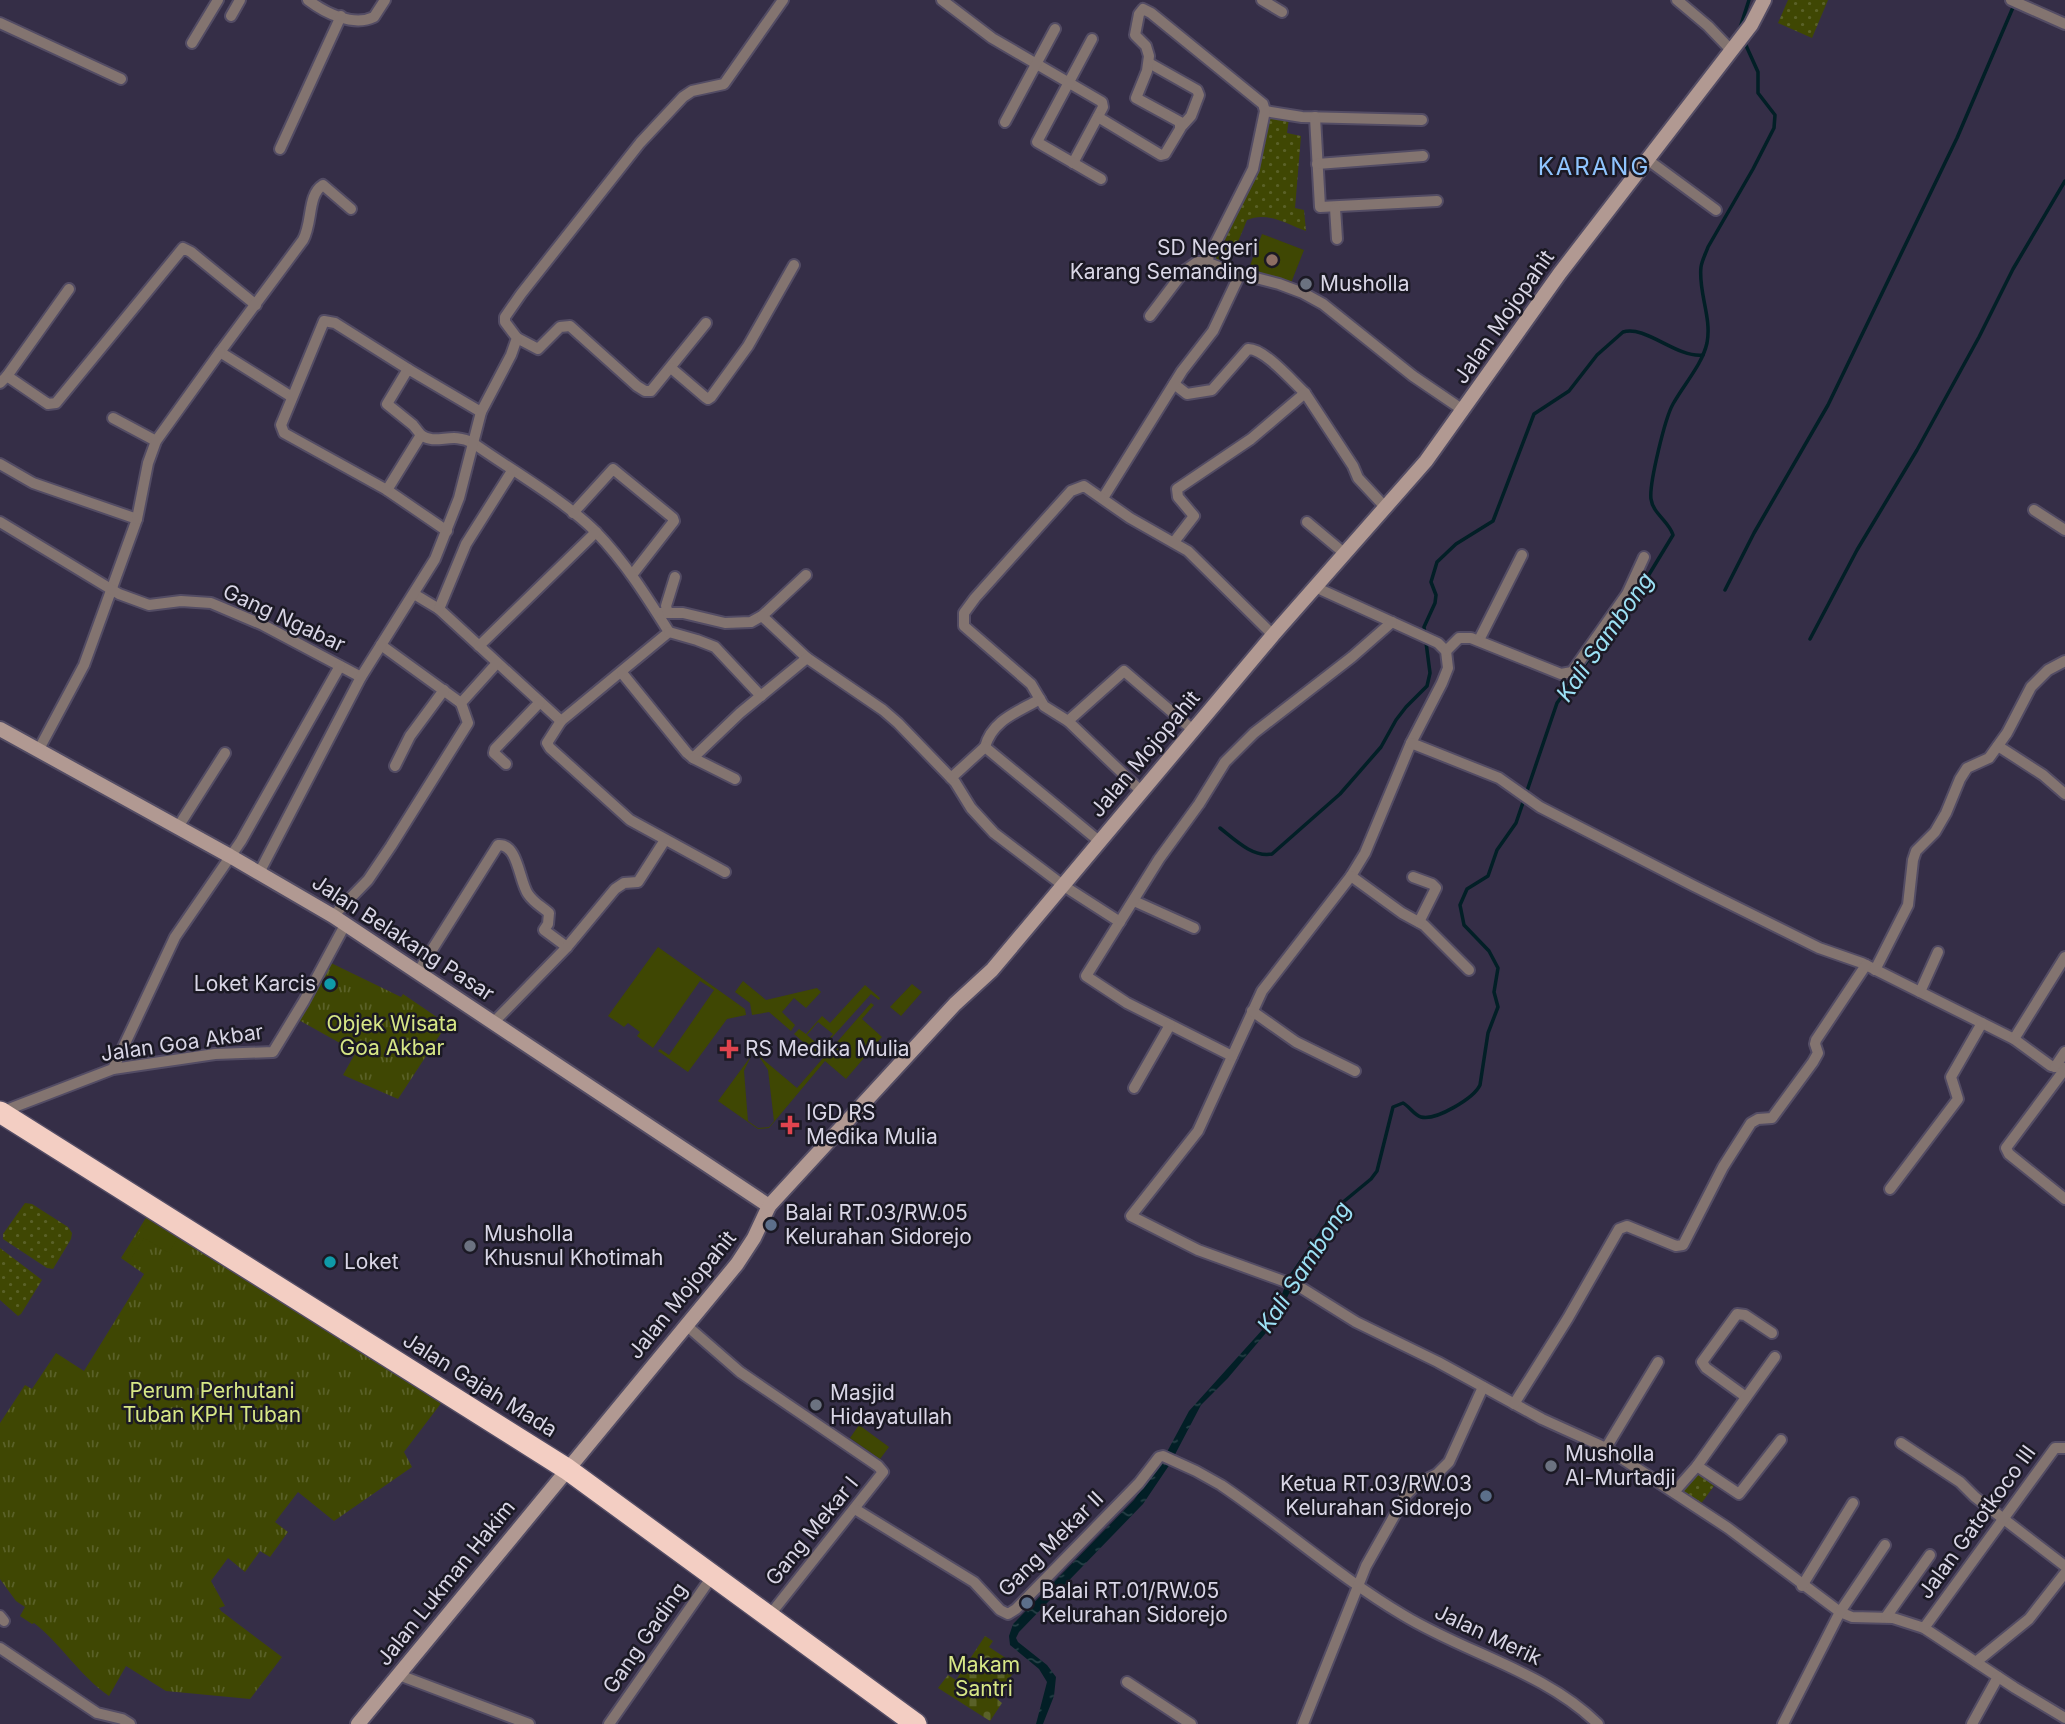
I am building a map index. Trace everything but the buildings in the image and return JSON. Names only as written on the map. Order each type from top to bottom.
[{"type":"highway","name":"Jalan Gajah Mada","points":[[0,1112],[567,1469],[916,1724]]},
{"type":"street","points":[[192,43],[218,0]]},
{"type":"street","points":[[230,16],[240,0]]},
{"type":"street","points":[[308,0],[353,21],[367,20],[380,11],[384,0]]},
{"type":"street","points":[[706,323],[655,388],[645,391],[570,326],[560,327],[538,349],[517,338],[504,320],[521,294],[640,143],[683,97],[692,91],[724,84],[783,0]]},
{"type":"street","points":[[942,0],[981,31],[1104,104],[1073,163]]},
{"type":"street","points":[[1262,0],[1282,12]]},
{"type":"street","points":[[1677,0],[1732,47]]},
{"type":"street","name":"Jalan Mojopahit","points":[[567,1469],[742,1257],[769,1206],[954,1004],[992,970],[1273,635],[1426,461],[1560,273],[1746,31],[1764,0]]},
{"type":"street","points":[[2011,0],[2065,24]]},
{"type":"street","points":[[1181,127],[1180,122],[1136,98],[1149,63],[1148,50],[1135,35],[1139,14],[1143,9],[1258,99],[1265,111],[1250,178],[1206,262]]},
{"type":"street","points":[[280,149],[341,16]]},
{"type":"street","points":[[0,23],[121,79]]},
{"type":"street","points":[[1005,122],[1055,29]]},
{"type":"street","points":[[1092,39],[1037,142],[1101,179]]},
{"type":"street","points":[[1098,117],[1161,155],[1166,154],[1181,127],[1191,116],[1199,95],[1197,90],[1149,63]]},
{"type":"street","points":[[1265,111],[1315,117],[1422,120]]},
{"type":"street","points":[[1315,117],[1319,205],[1335,208],[1437,201]]},
{"type":"street","points":[[1317,164],[1423,156]]},
{"type":"street","points":[[1648,160],[1716,210]]},
{"type":"street","points":[[38,751],[84,665],[113,590],[137,519],[148,463],[156,441],[306,235],[311,219],[312,198],[319,187],[323,186],[351,209]]},
{"type":"street","points":[[1335,208],[1336,239]]},
{"type":"street","points":[[69,289],[4,379],[48,404],[55,404],[183,248],[191,251],[256,305]]},
{"type":"street","points":[[1150,316],[1184,271],[1197,262],[1206,262],[1279,284],[1311,297],[1413,376],[1464,410]]},
{"type":"street","points":[[671,368],[707,398],[711,397],[748,346],[794,265]]},
{"type":"street","points":[[1103,498],[1174,384],[1213,331],[1240,274]]},
{"type":"street","points":[[447,531],[387,490],[284,433],[281,425],[326,320],[481,412]]},
{"type":"street","points":[[259,873],[361,677],[435,559],[463,484],[481,412],[517,338]]},
{"type":"street","points":[[1174,384],[1187,394],[1212,390],[1248,349],[1254,349],[1305,393],[1353,466],[1358,478],[1385,507]]},
{"type":"street","points":[[220,352],[292,397]]},
{"type":"street","points":[[408,369],[387,404],[421,435],[433,440],[462,437],[473,443],[573,513],[596,532],[663,613],[669,632]]},
{"type":"street","points":[[1174,542],[1194,516],[1178,497],[1177,489],[1251,439],[1305,393]]},
{"type":"street","points":[[113,418],[156,441]]},
{"type":"street","points":[[387,490],[421,435]]},
{"type":"street","points":[[0,464],[33,483],[137,519]]},
{"type":"street","points":[[573,513],[612,469],[673,518],[674,521],[632,575]]},
{"type":"street","points":[[439,609],[466,544],[512,471]]},
{"type":"street","points":[[1141,792],[1068,721],[1044,706],[1031,684],[964,626],[964,613],[1071,491],[1084,486],[1188,551],[1273,635]]},
{"type":"street","points":[[2034,510],[2065,530]]},
{"type":"street","name":"Gang Ngabar","points":[[0,522],[113,590],[149,605],[181,601],[211,603],[263,625],[361,677]]},
{"type":"street","points":[[1307,522],[1344,554]]},
{"type":"street","points":[[479,646],[596,532]]},
{"type":"street","points":[[1479,640],[1522,555]]},
{"type":"street","points":[[1442,647],[1459,638],[1479,640],[1561,674],[1572,672],[1627,594],[1644,557]]},
{"type":"street","points":[[663,613],[683,613],[725,623],[751,622],[762,616],[806,575]]},
{"type":"street","points":[[663,613],[675,577]]},
{"type":"street","points":[[1315,587],[1442,647],[1449,659],[1448,668],[1411,743],[1365,853],[1351,876],[1267,984],[1252,1011],[1198,1131],[1131,1216],[1189,1246],[1300,1287],[1356,1322],[1514,1404],[1606,1448],[1728,1528],[1840,1612],[1853,1617],[1901,1619],[1924,1628],[2064,1717]]},
{"type":"street","points":[[414,594],[439,609],[561,721]]},
{"type":"street","points":[[762,616],[807,658],[883,710],[951,778],[971,808],[988,827],[1063,886],[1121,922]]},
{"type":"street","points":[[1232,1056],[1087,979],[1087,974],[1218,771],[1239,746],[1392,622]]},
{"type":"street","points":[[669,632],[561,721],[547,743],[622,814],[725,872]]},
{"type":"street","points":[[669,632],[715,647],[761,696]]},
{"type":"street","points":[[339,920],[384,857],[468,723],[461,703],[382,645]]},
{"type":"street","points":[[693,758],[807,658]]},
{"type":"street","points":[[1514,1404],[1619,1229],[1627,1226],[1676,1246],[1683,1245],[1723,1167],[1751,1123],[1758,1119],[1772,1118],[1813,1062],[1818,1053],[1816,1040],[1871,968],[1908,905],[1916,851],[1935,832],[1967,768],[1989,758],[2031,687],[2048,670],[2065,661]]},
{"type":"street","points":[[461,703],[497,663]]},
{"type":"street","points":[[113,1069],[175,937],[247,832],[340,666]]},
{"type":"street","points":[[1068,721],[1124,671],[1193,730]]},
{"type":"street","points":[[622,673],[693,758],[735,779]]},
{"type":"street","points":[[395,766],[410,736],[444,690]]},
{"type":"street","points":[[951,778],[985,747],[988,735],[994,727],[1040,699]]},
{"type":"street","points":[[506,764],[494,753],[495,749],[540,702]]},
{"type":"street","name":"Jalan Belakang Pasar","points":[[0,729],[230,856],[339,920],[769,1206]]},
{"type":"street","points":[[1411,743],[1499,778],[1532,803],[1796,937],[1920,992],[2014,1039],[2062,1068]]},
{"type":"street","points":[[1998,746],[2043,775],[2065,794]]},
{"type":"street","points":[[985,747],[1099,841]]},
{"type":"street","points":[[178,827],[225,753]]},
{"type":"street","points":[[494,1022],[567,947],[615,889],[624,883],[638,882],[665,840]]},
{"type":"street","points":[[418,972],[498,845],[502,844],[506,845],[513,855],[525,890],[534,903],[549,914],[544,930],[567,947]]},
{"type":"street","points":[[1351,876],[1433,932],[1469,970]]},
{"type":"street","points":[[1413,877],[1436,888],[1419,922]]},
{"type":"street","points":[[1134,901],[1194,928]]},
{"type":"street","name":"Jalan Goa Akbar","points":[[0,1112],[113,1069],[215,1054],[273,1052],[304,1001],[339,920]]},
{"type":"street","points":[[1920,992],[1938,952]]},
{"type":"street","points":[[2014,1039],[2065,957]]},
{"type":"street","points":[[1252,1011],[1296,1042],[1356,1071]]},
{"type":"street","points":[[1890,1189],[1958,1099],[1951,1077],[1982,1023]]},
{"type":"street","points":[[1134,1087],[1170,1025]]},
{"type":"street","points":[[2065,1052],[2062,1068],[2006,1148],[2009,1154],[2065,1199]]},
{"type":"street","points":[[1746,1397],[1706,1368],[1702,1362],[1737,1314],[1742,1314],[1773,1333]]},
{"type":"street","name":"Gang Mekar I","points":[[686,1325],[740,1372],[883,1470],[881,1477],[769,1616]]},
{"type":"street","points":[[1674,1492],[1697,1466],[1775,1357]]},
{"type":"street","points":[[1606,1448],[1658,1362]]},
{"type":"street","points":[[1303,1724],[1357,1585],[1406,1495],[1417,1485],[1437,1474],[1449,1462],[1483,1387]]},
{"type":"street","points":[[1697,1466],[1739,1494],[1781,1440]]},
{"type":"street","points":[[1901,1443],[1960,1482],[1975,1497],[2065,1566]]},
{"type":"street","name":"Jalan Gatotkoco III","points":[[1924,1628],[2055,1447],[2065,1448]]},
{"type":"street","name":"Jalan Merik","points":[[1163,1456],[1200,1473],[1232,1493],[1357,1585],[1419,1624],[1560,1693],[1598,1724]]},
{"type":"street","name":"Gang Mekar II","points":[[855,1509],[974,1582],[1000,1610],[1009,1614],[1139,1483],[1158,1458],[1163,1456]]},
{"type":"street","name":"Jalan Lukman Hakim","points":[[358,1724],[567,1469]]},
{"type":"street","points":[[1802,1586],[1853,1503]]},
{"type":"street","points":[[1783,1724],[1840,1612],[1885,1545]]},
{"type":"street","points":[[1886,1617],[1930,1555]]},
{"type":"street","name":"Gang Gading","points":[[612,1723],[713,1575]]},
{"type":"street","points":[[1976,1662],[2029,1619],[2063,1582]]},
{"type":"street","points":[[0,1648],[97,1713],[127,1722]]},
{"type":"street","points":[[398,1675],[529,1724]]},
{"type":"street","points":[[1972,1724],[1998,1677]]},
{"type":"street","points":[[1127,1682],[1191,1724]]},
{"type":"green space","points":[[1788,0],[1828,0],[1812,38],[1778,23]]},
{"type":"green space","points":[[1271,117],[1289,118],[1287,133],[1301,136],[1295,208],[1304,210],[1306,231],[1269,218],[1247,220],[1228,266],[1215,260],[1216,256],[1258,169]]},
{"type":"green space","points":[[1262,234],[1304,250],[1291,283],[1249,268]]},
{"type":"green space","points":[[658,947],[745,1009],[746,1015],[727,1019],[688,1072],[658,1051],[660,1049],[669,1055],[714,990],[700,981],[653,1048],[637,1036],[640,1032],[628,1023],[624,1027],[608,1016]]},
{"type":"green space","name":"Objek Wisata Goa Akbar","points":[[329,962],[401,997],[403,994],[447,1024],[398,1099],[343,1075],[356,1052],[297,1019]]},
{"type":"green space","points":[[743,981],[766,1000],[817,988],[821,992],[806,1008],[794,998],[782,1012],[795,1025],[791,1031],[769,1012],[752,1015],[750,1003],[735,992]]},
{"type":"green space","points":[[912,984],[922,992],[901,1016],[890,1007]]},
{"type":"green space","points":[[865,985],[880,998],[879,1000],[871,994],[817,1054],[794,1034],[799,1029],[806,1034],[822,1016],[830,1023]],"holes":[[[818,1022],[833,1034],[821,1047],[807,1035]]]},
{"type":"green space","points":[[871,1003],[874,1005],[862,1019],[882,1037],[846,1079],[825,1061],[769,1128],[758,1129],[718,1101],[751,1056],[744,1071],[748,1121],[758,1128],[769,1127],[774,1121],[768,1070],[758,1055],[797,1088]]},
{"type":"green space","points":[[25,1203],[32,1204],[68,1227],[72,1233],[53,1269],[47,1268],[3,1239],[3,1234]]},
{"type":"green space","name":"Perum Perhutani Tuban KPH Tuban","points":[[147,1216],[442,1402],[404,1452],[412,1467],[334,1521],[298,1492],[275,1522],[288,1532],[270,1557],[260,1551],[245,1572],[228,1558],[211,1581],[225,1606],[219,1608],[221,1611],[282,1657],[250,1699],[166,1691],[126,1666],[109,1696],[89,1679],[44,1631],[20,1616],[25,1607],[16,1601],[0,1579],[0,1423],[25,1385],[32,1389],[56,1353],[84,1371],[144,1274],[121,1258]]},
{"type":"green space","points":[[148,1219],[178,1237],[169,1253],[144,1238],[129,1262],[123,1259]]},
{"type":"green space","points":[[0,1248],[42,1280],[18,1316],[0,1300]]},
{"type":"green space","points":[[859,1425],[889,1447],[880,1459],[850,1438]]},
{"type":"green space","points":[[1696,1472],[1714,1486],[1700,1505],[1682,1492]]},
{"type":"green space","name":"Makam Santri","points":[[985,1636],[993,1641],[989,1647],[1018,1666],[996,1698],[1002,1703],[990,1721],[938,1688],[948,1675],[956,1680]]},
{"type":"water","points":[[1341,1200],[1345,1202],[1296,1279],[1276,1321],[1228,1378],[1201,1405],[1170,1464],[1143,1504],[1019,1632],[1016,1638],[1018,1642],[1047,1665],[1056,1677],[1054,1696],[1043,1724],[1036,1724],[1047,1682],[1039,1669],[1010,1645],[1009,1636],[1013,1624],[1134,1500],[1161,1463],[1189,1411],[1272,1319],[1290,1274]]},
{"type":"waterway","name":"Kali Sambong","points":[[1739,31],[1749,0]]},
{"type":"waterway","points":[[1725,590],[1754,533],[1828,405],[1957,138],[2014,5]]},
{"type":"waterway","name":"Kali Sambong","points":[[1342,1203],[1377,1171],[1393,1107],[1403,1103],[1421,1117],[1436,1116],[1463,1102],[1480,1085],[1488,1033],[1498,1007],[1494,992],[1498,968],[1489,951],[1464,925],[1460,905],[1467,889],[1488,876],[1497,850],[1516,823],[1557,703],[1610,630],[1625,614],[1673,535],[1652,504],[1652,480],[1670,411],[1697,367],[1707,343],[1708,324],[1701,286],[1702,264],[1708,247],[1774,128],[1775,115],[1758,93],[1758,72],[1744,41]]},
{"type":"waterway","points":[[1810,639],[1857,550],[1917,450],[1979,337],[2013,269],[2065,181]]},
{"type":"waterway","points":[[1220,828],[1251,850],[1272,854],[1340,794],[1381,747],[1396,720],[1427,686],[1430,673],[1424,627],[1435,603],[1436,595],[1431,582],[1437,562],[1456,544],[1493,521],[1534,414],[1569,391],[1597,355],[1623,332],[1641,333],[1682,352],[1703,355]]},
{"type":"place","name":"SD Negeri Karang Semanding","points":[[1272,260]]},
{"type":"place","name":"Musholla","points":[[1306,284]]},
{"type":"place","name":"Loket Karcis","points":[[330,984]]},
{"type":"place","name":"RS Medika Mulia","points":[[729,1049]]},
{"type":"place","name":"IGD RS Medika Mulia","points":[[790,1125]]},
{"type":"place","name":"Balai RT.03/RW.05 Kelurahan Sidorejo","points":[[771,1225]]},
{"type":"place","name":"Musholla Khusnul Khotimah","points":[[470,1246]]},
{"type":"place","name":"Loket","points":[[330,1262]]},
{"type":"place","name":"Masjid Hidayatullah","points":[[816,1405]]},
{"type":"place","name":"Musholla Al-Murtadji","points":[[1551,1466]]},
{"type":"place","name":"Ketua RT.03/RW.03 Kelurahan Sidorejo","points":[[1486,1496]]},
{"type":"place","name":"Balai RT.01/RW.05 Kelurahan Sidorejo","points":[[1027,1603]]},
{"type":"district","name":"KARANG","points":[[1594,167]]}]
